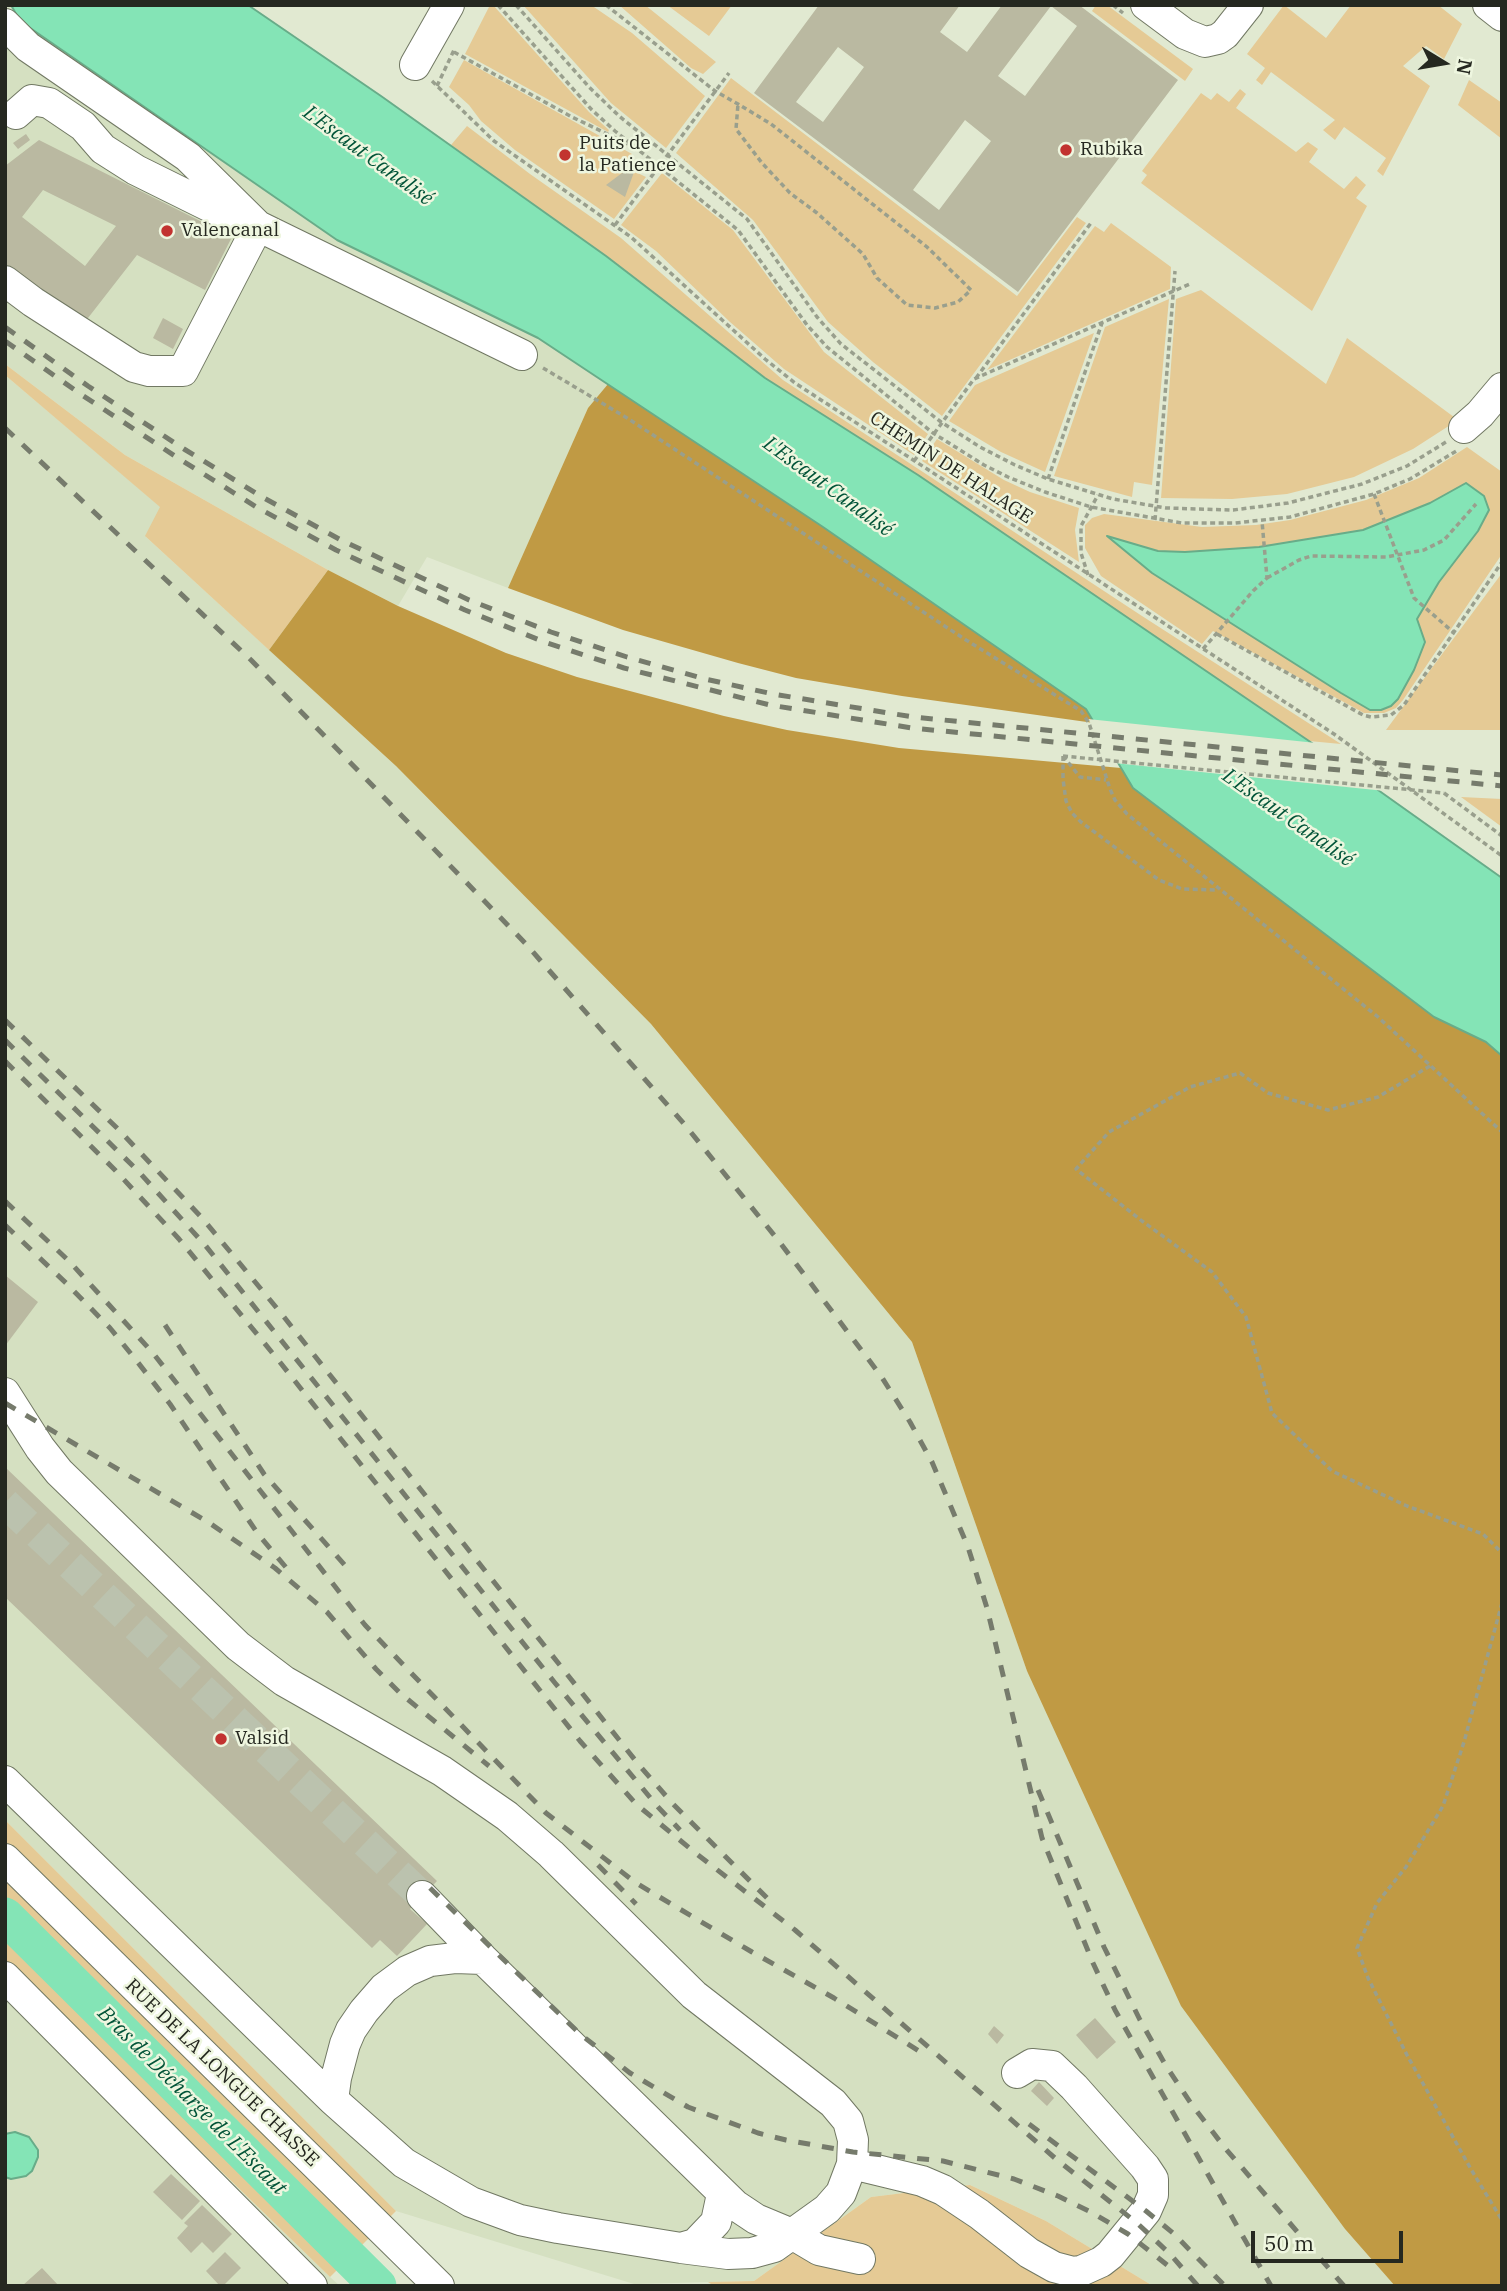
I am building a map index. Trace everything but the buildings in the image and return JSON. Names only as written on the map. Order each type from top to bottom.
[{"type":"street","points":[[415,65],[449,5]]},
{"type":"street","points":[[1146,5],[1199,41],[1212,41],[1225,34],[1248,5]]},
{"type":"street","points":[[1488,5],[1502,16]]},
{"type":"street","points":[[5,24],[28,47],[188,157],[257,228]]},
{"type":"street","points":[[9,112],[32,100],[49,103],[83,126],[103,149],[136,170],[522,355]]},
{"type":"street","points":[[5,281],[134,367],[183,371],[257,228]]},
{"type":"street","points":[[1463,438],[1502,388]]},
{"type":"street","points":[[5,1393],[40,1448],[59,1472],[238,1646],[284,1681],[434,1766],[507,1816],[551,1854],[694,1995],[833,2103],[848,2121],[853,2140],[852,2164],[845,2185],[827,2209],[774,2247],[751,2253],[728,2254],[681,2248],[534,2223],[471,2202],[391,2154],[5,1782]]},
{"type":"street","name":"RUE DE LA LONGUE CHASSE","points":[[5,1859],[439,2286]]},
{"type":"street","points":[[422,1896],[735,2206],[811,2246],[828,2253],[860,2259]]},
{"type":"street","points":[[333,2100],[340,2057],[351,2030],[384,1988],[407,1971],[430,1961],[483,1959]]},
{"type":"street","points":[[5,1977],[312,2286]]},
{"type":"street","points":[[852,2164],[922,2181],[943,2190],[1029,2253],[1054,2267],[1073,2272],[1101,2262],[1110,2255],[1146,2211],[1153,2195],[1153,2179],[1145,2166],[1052,2066],[1032,2064],[1017,2073]]},
{"type":"street","points":[[681,2248],[695,2244],[716,2222],[722,2194]]},
{"type":"path","points":[[498,5],[592,110],[738,230],[807,326],[827,348],[933,433],[1008,477],[1091,507],[1155,520],[1199,524],[1262,521],[1309,513],[1374,494],[1423,472],[1463,438]]},
{"type":"path","points":[[516,5],[599,97],[747,219],[832,335],[850,352],[941,422],[996,456],[1048,480],[1098,495],[1157,506],[1233,510],[1289,503],[1371,481],[1463,438]]},
{"type":"path","points":[[606,5],[715,91],[771,124],[927,247],[971,290],[958,302],[936,308],[908,305],[877,278],[863,254],[790,193],[762,163],[736,129],[737,104]]},
{"type":"path","points":[[454,52],[572,117],[635,147]]},
{"type":"path","name":"CHEMIN DE HALAGE","points":[[415,65],[495,141],[644,248],[779,371],[1334,734],[1502,856]]},
{"type":"path","points":[[615,226],[729,73]]},
{"type":"path","points":[[914,461],[1091,223]]},
{"type":"path","points":[[1155,520],[1175,271]]},
{"type":"path","points":[[974,379],[1192,284]]},
{"type":"path","points":[[1048,480],[1102,323]]},
{"type":"path","points":[[522,355],[627,418],[966,640],[1081,711],[1089,723],[1100,752],[1106,780],[1115,800],[1127,814],[1378,1017],[1502,1132]]},
{"type":"path","points":[[1374,494],[1396,556],[1417,603],[1453,632]]},
{"type":"path","points":[[1088,575],[1079,537],[1081,526],[1098,495]]},
{"type":"path","points":[[1203,649],[1267,578],[1299,560],[1311,556],[1396,556],[1436,546],[1452,533],[1476,504]]},
{"type":"path","points":[[1262,521],[1267,578]]},
{"type":"path","points":[[1217,635],[1363,715],[1382,717],[1398,712],[1404,705],[1502,562]]},
{"type":"path","points":[[1063,756],[1080,777],[1106,780]]},
{"type":"path","points":[[1063,756],[1444,793],[1502,836]]},
{"type":"path","points":[[1063,756],[1066,800],[1081,822],[1159,880],[1182,889],[1219,890]]},
{"type":"path","points":[[1430,1066],[1378,1097],[1328,1110],[1268,1093],[1240,1073],[1190,1087],[1109,1132],[1076,1169],[1212,1272],[1246,1317],[1272,1413],[1332,1471],[1408,1506],[1483,1534],[1502,1553]]},
{"type":"path","points":[[1502,1602],[1464,1742],[1443,1806],[1406,1867],[1377,1903],[1357,1948],[1368,1978],[1408,2055],[1502,2220]]},
{"type":"shaded area","points":[[5,5],[11,5],[20,21],[538,338],[608,384],[588,408],[508,588],[427,557],[398,606],[328,570],[125,455],[5,364]]},
{"type":"shaded area","points":[[490,5],[493,5],[608,132],[465,54]]},
{"type":"shaded area","points":[[523,5],[591,5],[632,33],[705,96],[666,148],[611,103]]},
{"type":"shaded area","points":[[619,5],[645,5],[716,62],[703,74],[691,68]]},
{"type":"shaded area","points":[[667,5],[732,5],[709,36]]},
{"type":"shaded area","points":[[1096,5],[1107,5],[1193,69],[1185,81],[1092,11]]},
{"type":"shaded area","points":[[1284,5],[1326,38],[1351,5],[1438,5],[1462,24],[1444,59],[1426,46],[1403,66],[1430,86],[1383,176],[1377,171],[1386,158],[1344,127],[1335,140],[1323,130],[1335,120],[1271,72],[1262,85],[1256,80],[1265,68],[1247,54]]},
{"type":"shaded area","points":[[464,60],[632,154],[623,166],[646,177],[614,219],[515,150],[481,121],[469,105],[449,87]]},
{"type":"shaded area","points":[[731,78],[1017,296],[1077,217],[1086,223],[942,416],[873,362],[828,322],[753,220],[676,153]]},
{"type":"shaded area","points":[[1469,80],[1502,103],[1502,139],[1458,105]]},
{"type":"shaded area","points":[[1240,89],[1246,94],[1236,108],[1296,152],[1308,142],[1318,149],[1309,162],[1344,189],[1356,176],[1366,185],[1356,198],[1367,206],[1312,311],[1141,183],[1147,175],[1142,171],[1201,93],[1211,100],[1217,93],[1229,102]]},
{"type":"shaded area","points":[[467,126],[621,238],[783,380],[1341,744],[1309,741],[765,378],[606,256],[451,145]]},
{"type":"shaded area","points":[[662,173],[733,230],[824,352],[928,434],[914,455],[784,369],[656,251],[621,225]]},
{"type":"shaded area","points":[[1111,223],[1171,267],[1170,289],[987,370],[1095,226],[1104,232]]},
{"type":"shaded area","points":[[1201,290],[1326,384],[1347,338],[1458,420],[1413,449],[1354,477],[1287,494],[1232,499],[1161,498],[1176,299]]},
{"type":"shaded area","points":[[1169,299],[1152,485],[1134,482],[1132,497],[1054,476],[1105,327]]},
{"type":"shaded area","points":[[1094,333],[1045,472],[1001,452],[949,421],[975,385]]},
{"type":"shaded area","points":[[5,364],[125,455],[328,570],[269,650],[145,536],[160,507],[5,375]]},
{"type":"shaded area","points":[[5,375],[161,507],[146,537],[396,766],[651,1024],[912,1342],[1027,1671],[1345,2229],[1395,2286],[1153,2286],[1046,2221],[970,2185],[871,2197],[754,2281],[634,2284],[396,2211],[5,1820]]},
{"type":"shaded area","points":[[608,384],[823,527],[1086,709],[1094,723],[796,678],[623,630],[508,588],[588,408]]},
{"type":"shaded area","points":[[937,439],[1004,480],[1030,492],[1079,508],[1075,530],[1079,562],[922,461]]},
{"type":"shaded area","points":[[1467,447],[1502,472],[1502,554],[1403,700],[1396,708],[1384,713],[1364,713],[1213,631],[1202,644],[1101,576],[1085,548],[1085,525],[1092,518],[1104,514],[1202,527],[1256,525],[1290,520],[1366,500],[1419,478]]},
{"type":"shaded area","points":[[328,570],[398,606],[506,653],[577,677],[724,716],[787,730],[899,748],[1121,768],[1133,788],[1434,1017],[1486,1042],[1502,1056],[1502,2286],[1395,2286],[1345,2229],[1181,2006],[1027,1671],[912,1342],[651,1024],[396,766],[269,650]]},
{"type":"shaded area","points":[[1502,573],[1502,730],[1386,730]]},
{"type":"shaded area","points":[[1461,797],[1502,799],[1502,827]]},
{"type":"shaded area","points":[[5,1820],[396,2211],[330,2277],[5,1961]]},
{"type":"shaded area","points":[[5,1961],[330,2277],[340,2286],[5,2286]]},
{"type":"shaded area","points":[[970,2185],[1046,2221],[1153,2286],[714,2286],[708,2282],[754,2281],[871,2197]]},
{"type":"water","name":"L'Escaut Canalisé","points":[[11,5],[248,5],[606,256],[765,378],[918,475],[1309,741],[1502,878],[1502,1056],[1486,1042],[1434,1017],[1133,788],[1086,709],[823,527],[538,338],[337,240],[20,21]]},
{"type":"water","points":[[1466,483],[1484,496],[1489,510],[1478,531],[1439,582],[1417,619],[1425,642],[1414,670],[1398,699],[1381,710],[1370,710],[1341,693],[1152,573],[1107,536],[1158,551],[1259,547],[1363,530],[1430,503]]},
{"type":"water","points":[[15,2132],[29,2137],[38,2150],[38,2157],[32,2171],[26,2176],[11,2179],[5,2177],[5,2134]]},
{"type":"pier","points":[[1088,719],[1316,743],[1385,791],[1114,763]]},
{"type":"waterway","name":"Bras de Décharge de L'Escaut","points":[[5,1916],[378,2286]]},
{"type":"tunnel","points":[[5,1503],[422,1896]]},
{"type":"railway","points":[[5,327],[184,449],[264,498],[341,540],[469,600],[551,632],[627,657],[705,679],[773,694],[913,717],[1502,775]]},
{"type":"railway","points":[[5,341],[178,458],[258,508],[336,550],[465,610],[547,643],[624,668],[770,705],[912,728],[1502,786]]},
{"type":"railway","points":[[5,428],[251,660],[525,943],[685,1125],[778,1240],[881,1376],[932,1462],[968,1547],[987,1608],[1042,1838],[1093,1963],[1115,2010],[1271,2286]]},
{"type":"railway","points":[[5,1020],[118,1129],[203,1219],[280,1312],[639,1765],[673,1804],[768,1899]]},
{"type":"railway","points":[[5,1040],[139,1172],[205,1245],[555,1683],[680,1830]]},
{"type":"railway","points":[[5,1061],[115,1170],[179,1239],[580,1741],[636,1804],[795,1930],[1056,2159],[1137,2223],[1170,2254],[1198,2286]]},
{"type":"railway","points":[[5,1201],[69,1261],[153,1353],[365,1625],[546,1813],[636,1883],[834,1998],[927,2056]]},
{"type":"railway","points":[[5,1225],[110,1328],[170,1404],[258,1534],[289,1571]]},
{"type":"railway","points":[[165,1325],[264,1474],[350,1571]]},
{"type":"railway","points":[[5,1403],[208,1522],[275,1568],[327,1612],[400,1693],[489,1766]]},
{"type":"railway","points":[[1038,1790],[1104,1947],[1166,2066],[1225,2148],[1344,2286]]},
{"type":"railway","points":[[598,1865],[636,1904]]},
{"type":"railway","points":[[430,1888],[580,2034],[630,2073],[688,2107],[758,2133],[786,2140],[853,2152],[943,2161],[1014,2179],[1091,2212],[1128,2234],[1171,2268]]},
{"type":"railway","points":[[1029,2124],[1173,2233],[1225,2286]]},
{"type":"place","name":"Rubika","points":[[1066,150]]},
{"type":"place","name":"Puits de la Patience","points":[[565,155]]},
{"type":"place","name":"Valencanal","points":[[167,231]]},
{"type":"place","name":"Valsid","points":[[221,1739]]}]
